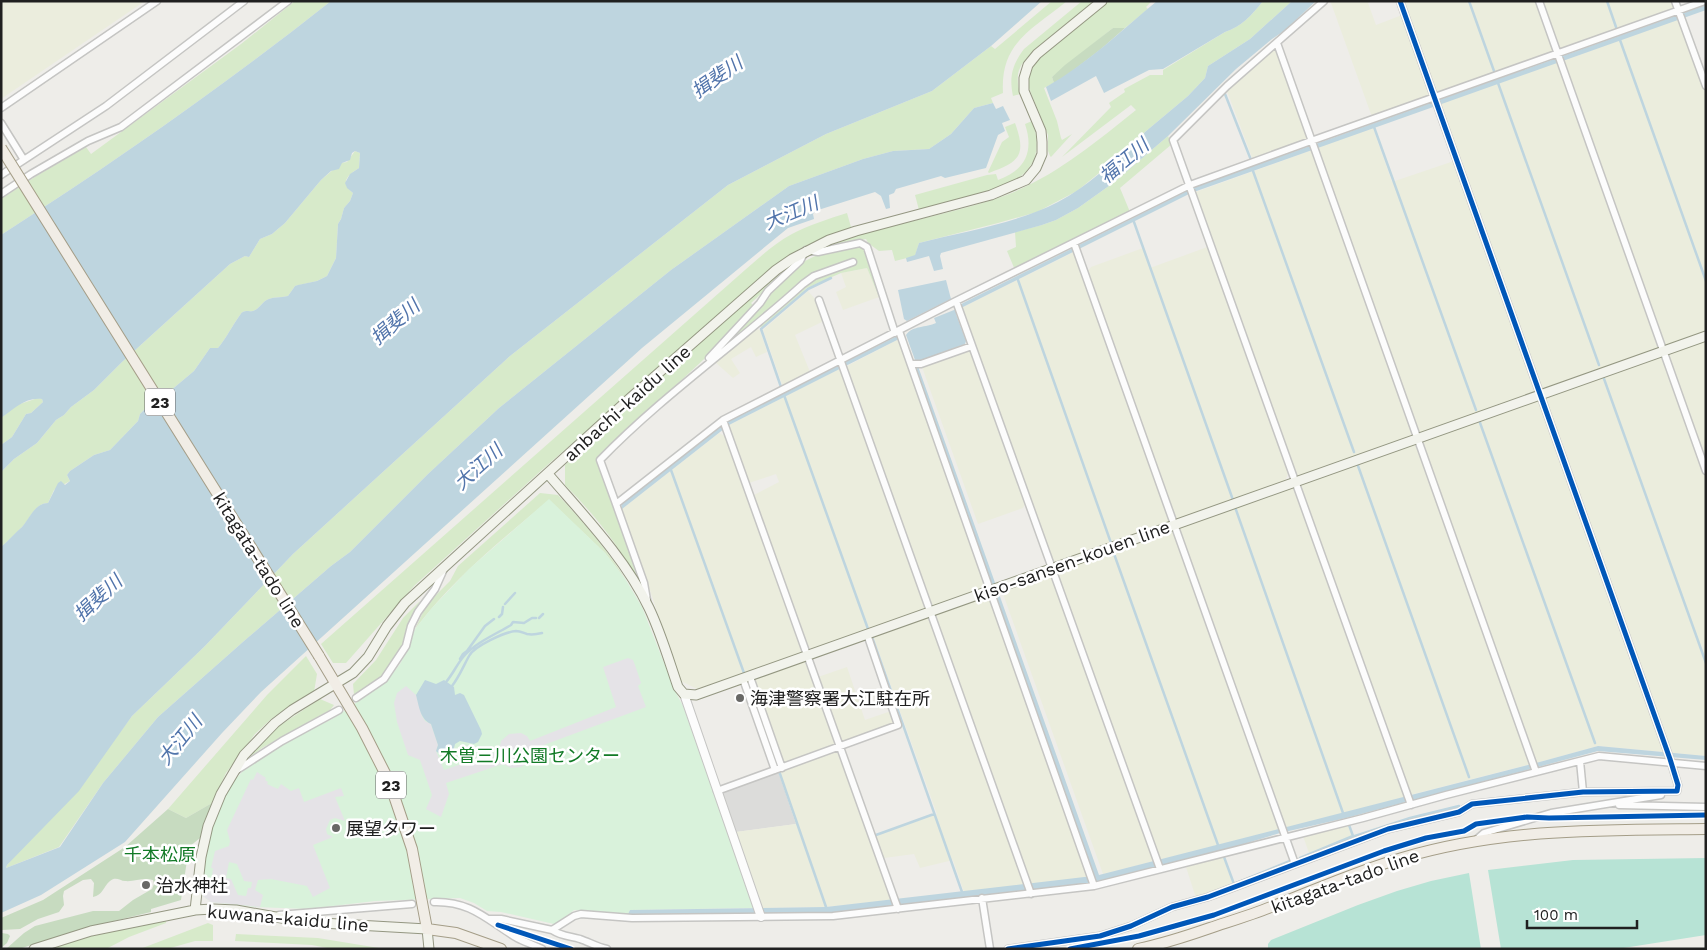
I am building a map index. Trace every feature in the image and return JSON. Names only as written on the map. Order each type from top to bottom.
[{"type":"main road","name":"anbachi-kaidu line","points":[[196,910],[201,857],[208,826],[221,794],[244,755],[275,723],[292,710],[353,672],[368,658],[387,626],[405,603],[629,399],[776,270],[806,250],[856,231],[991,195],[1026,180],[1036,168],[1042,154],[1041,132],[1024,91],[1024,78],[1028,65],[1037,54],[1102,1]]},
{"type":"main road","name":"kitagata-tado line","points":[[1,148],[337,683],[362,728],[389,781],[412,849],[427,929]]},
{"type":"main road","name":"kiso-sansen-kouen line","points":[[684,694],[696,696],[1706,336]]},
{"type":"main road","points":[[548,474],[612,550],[636,585],[649,608],[678,687],[684,694]]},
{"type":"main road","name":"kitagata-tado line","points":[[1138,949],[1180,938],[1269,908],[1365,870],[1402,858],[1475,841],[1559,831],[1706,828]]},
{"type":"main road","name":"kuwana-kaidu line","points":[[34,949],[91,931],[196,910],[236,910],[304,922],[427,929]]},
{"type":"main road","points":[[429,949],[427,929],[456,933],[501,949]]},
{"type":"street","points":[[1,108],[157,1]]},
{"type":"street","points":[[1,164],[4,173],[106,106],[244,1]]},
{"type":"street","points":[[1,194],[88,141],[121,127],[288,1]]},
{"type":"street","points":[[1324,1],[1227,86],[1173,140],[1411,804]]},
{"type":"street","points":[[1400,1],[1671,761],[1678,785],[1677,791]]},
{"type":"street","points":[[1539,1],[1706,471]]},
{"type":"street","points":[[1675,1],[1706,86]]},
{"type":"street","points":[[616,504],[724,423],[842,363],[897,332],[958,306],[1191,189],[1680,14],[1705,1]]},
{"type":"street","points":[[1277,43],[1534,768]]},
{"type":"street","points":[[1,123],[24,160]]},
{"type":"street","points":[[696,372],[760,303],[768,291],[800,261],[806,250],[818,252],[860,243],[867,247],[897,332],[915,364],[994,589],[1093,884]]},
{"type":"street","points":[[1075,246],[1295,864]]},
{"type":"street","points":[[649,608],[644,583],[600,460],[622,437],[696,372],[730,347],[803,284],[822,273],[853,262]]},
{"type":"street","points":[[820,300],[1030,892]]},
{"type":"street","points":[[958,306],[1159,868]]},
{"type":"street","points":[[915,364],[972,346]]},
{"type":"street","points":[[724,423],[898,908]]},
{"type":"street","points":[[356,698],[384,679],[406,646],[411,626],[418,612],[435,589],[446,565]]},
{"type":"street","points":[[717,791],[898,726],[867,634]]},
{"type":"street","points":[[747,678],[779,769]]},
{"type":"street","points":[[684,694],[760,913]]},
{"type":"street","points":[[232,773],[282,741],[339,710]]},
{"type":"street","points":[[552,930],[574,916],[581,914],[632,918],[760,913],[833,916],[1093,884],[1411,804],[1534,768],[1599,756],[1671,761],[1706,766]]},
{"type":"street","points":[[1580,761],[1583,792]]},
{"type":"street","points":[[1008,949],[1100,936],[1131,926],[1172,907],[1208,897],[1388,829],[1459,812],[1472,804],[1583,792],[1677,791]]},
{"type":"street","points":[[1475,841],[1484,833],[1551,813],[1677,791]]},
{"type":"street","points":[[1605,805],[1706,807]]},
{"type":"street","points":[[982,898],[990,949]]},
{"type":"street","points":[[434,902],[450,902],[470,908],[519,938],[542,949]]},
{"type":"street","points":[[276,916],[412,904]]},
{"type":"street","points":[[489,919],[501,919],[552,930],[561,935],[580,939],[607,949]]},
{"type":"shaded area","points":[[628,658],[633,660],[635,665],[641,683],[638,686],[646,707],[533,749],[532,758],[521,767],[511,768],[503,764],[446,783],[449,794],[441,817],[426,809],[432,795],[420,760],[408,755],[397,722],[394,703],[397,693],[406,686],[416,695],[422,716],[425,721],[431,724],[438,745],[436,751],[444,770],[499,751],[501,741],[509,734],[521,733],[527,736],[530,741],[616,707],[603,667]]},
{"type":"shaded area","points":[[778,771],[796,824],[736,832],[721,792]]},
{"type":"shaded area","points":[[257,772],[266,778],[267,784],[278,789],[281,784],[291,791],[299,788],[304,802],[341,788],[344,796],[335,797],[345,821],[335,818],[330,820],[326,829],[327,834],[333,837],[313,845],[330,888],[313,897],[307,886],[271,879],[258,880],[255,890],[263,895],[260,907],[211,902],[203,896],[201,888],[205,888],[213,882],[213,868],[211,868],[215,851],[229,846],[230,841],[227,830],[251,779],[253,780]],"holes":[[[229,862],[237,864],[244,881],[252,882],[246,896],[238,895],[231,879],[226,878]]]},
{"type":"green space","points":[[1,1],[145,1],[1,99]]},
{"type":"green space","points":[[295,1],[331,1],[251,63],[169,122],[1,235],[1,199],[86,147],[91,154],[241,44]]},
{"type":"green space","points":[[1052,1],[1067,1],[1031,29],[1013,49],[1003,76],[1003,93],[991,98],[993,103],[974,108],[951,134],[929,149],[893,151],[863,159],[789,186],[671,270],[499,408],[428,474],[350,552],[331,566],[158,717],[103,783],[59,847],[6,868],[109,747],[132,716],[204,647],[293,554],[510,356],[728,185],[826,134],[932,91],[991,46],[995,49]]},
{"type":"green space","points":[[1082,1],[1095,1],[1032,52],[1020,68],[1018,74],[1020,94],[1013,96],[1011,83],[1013,71],[1024,49]]},
{"type":"green space","points":[[1106,1],[1152,1],[1146,7],[1148,9],[1125,28],[1113,28],[1052,77],[1054,83],[1044,88],[1062,140],[1072,134],[1051,157],[1048,151],[1048,135],[1029,88],[1029,73],[1041,54]]},
{"type":"green space","points":[[1263,1],[1292,1],[1250,39],[1208,66],[1205,78],[1188,96],[1145,132],[1137,142],[1077,191],[1037,212],[919,243],[915,256],[895,261],[892,250],[879,251],[868,243],[866,239],[820,249],[852,237],[992,200],[1012,193],[1050,174],[1085,150],[1136,110],[1131,105],[1062,157],[1111,107],[1109,103],[1125,92],[1124,89],[1150,75],[1163,75],[1163,70],[1241,24]]},
{"type":"green space","points":[[1332,1],[1372,1],[1368,3],[1376,25],[1402,15],[1430,93],[1428,97],[1372,117],[1331,3]]},
{"type":"green space","points":[[1403,1],[1467,1],[1468,4],[1475,1],[1537,1],[1554,49],[1553,53],[1439,92],[1435,91]]},
{"type":"green space","points":[[1542,1],[1674,1],[1675,5],[1673,10],[1561,49],[1558,48]]},
{"type":"green space","points":[[1679,18],[1706,94],[1706,331],[1666,345],[1663,344],[1563,61]]},
{"type":"green space","points":[[1113,28],[1125,28],[1101,49],[1054,83],[1052,77]]},
{"type":"green space","points":[[1273,50],[1277,50],[1308,137],[1306,140],[1253,160],[1227,91]]},
{"type":"green space","points":[[1558,62],[1659,346],[1657,349],[1544,388],[1540,387],[1440,104]]},
{"type":"green space","points":[[1032,121],[1036,139],[1036,153],[1031,165],[1022,175],[998,189],[919,210],[915,195],[987,175],[996,174],[998,180],[1015,171],[1021,165],[1028,151],[1028,134],[1025,124]]},
{"type":"green space","points":[[1015,123],[1020,143],[1018,156],[1014,161],[989,173],[1002,142],[1009,137],[1005,127]]},
{"type":"green space","points":[[1373,128],[1392,182],[1454,161],[1535,389],[1534,393],[1420,433],[1417,432],[1318,147]]},
{"type":"green space","points":[[1168,136],[1172,144],[1120,188],[1130,212],[1015,270],[1007,251],[1016,247],[1015,232],[1056,220],[1078,208],[1113,183]]},
{"type":"green space","points":[[1312,150],[1412,432],[1410,436],[1298,476],[1296,475],[1196,192]]},
{"type":"green space","points":[[355,151],[360,153],[359,168],[351,173],[346,182],[346,185],[353,193],[350,201],[344,208],[338,224],[336,258],[327,276],[317,281],[295,286],[288,296],[270,298],[255,310],[241,313],[218,348],[210,348],[194,371],[151,407],[144,410],[140,414],[138,421],[110,450],[94,455],[70,471],[67,475],[70,481],[54,490],[48,503],[36,508],[22,527],[1,547],[1,472],[14,459],[37,443],[56,420],[94,390],[122,362],[230,264],[245,256],[249,257],[260,239],[272,234],[285,223],[321,180],[341,163],[347,162]]},
{"type":"green space","points":[[847,213],[851,227],[799,249],[775,267],[544,468],[414,586],[346,663],[333,663],[321,644],[745,270],[792,234]]},
{"type":"green space","points":[[856,245],[868,255],[881,296],[879,297],[867,268],[841,273],[807,288],[763,327],[756,326],[813,280],[828,274],[815,274],[720,350],[770,297],[769,293],[803,262],[817,255]]},
{"type":"green space","points":[[1210,246],[1289,471],[1285,481],[1178,519],[1175,518],[1087,272],[1091,267],[1143,248],[1150,268]]},
{"type":"green space","points":[[1074,252],[1169,522],[1056,563],[1053,562],[963,307]]},
{"type":"green space","points":[[796,262],[751,303],[754,306],[717,347],[597,459],[640,584],[606,532],[565,485],[565,465],[626,407],[783,269]]},
{"type":"green space","points":[[867,268],[879,297],[843,310],[836,292],[846,287],[841,273]]},
{"type":"green space","points":[[808,291],[816,300],[824,321],[795,335],[810,372],[783,387],[763,330]]},
{"type":"green space","points":[[755,329],[760,330],[767,352],[756,357],[751,347],[731,359],[740,373],[733,378],[715,362]]},
{"type":"green space","points":[[899,339],[986,588],[935,606],[931,605],[847,366]]},
{"type":"green space","points":[[1706,339],[1706,465],[1667,355],[1669,352]]},
{"type":"green space","points":[[968,351],[973,353],[1026,502],[1023,508],[978,524],[922,367]]},
{"type":"green space","points":[[1661,355],[1706,477],[1706,756],[1672,753],[1545,400],[1546,396]]},
{"type":"green space","points":[[841,368],[926,605],[924,610],[814,650],[808,646],[754,495],[779,482],[776,474],[749,483],[729,425]]},
{"type":"green space","points":[[38,398],[42,399],[43,402],[31,413],[26,414],[12,437],[1,445],[1,418],[17,405]]},
{"type":"green space","points":[[1537,400],[1540,401],[1664,752],[1598,746],[1536,763],[1422,443],[1424,440]]},
{"type":"green space","points":[[719,433],[726,437],[803,650],[800,654],[697,689],[681,681],[622,509]]},
{"type":"green space","points":[[1413,443],[1416,444],[1531,764],[1410,795],[1301,486],[1302,483]]},
{"type":"green space","points":[[1294,486],[1405,797],[1285,828],[1178,531],[1180,527]]},
{"type":"green space","points":[[540,493],[558,495],[594,536],[626,580],[605,553],[549,500],[461,577],[415,629],[427,604],[450,581],[458,566]]},
{"type":"green space","name":"木曽三川公園センター","points":[[549,499],[605,553],[626,580],[642,607],[675,691],[683,706],[755,908],[630,910],[628,914],[574,910],[561,921],[554,924],[501,912],[487,911],[474,903],[460,898],[375,901],[308,909],[255,907],[211,902],[203,896],[201,888],[211,825],[229,786],[244,770],[276,747],[334,718],[386,682],[400,664],[409,647],[415,629],[431,609],[469,569]]},
{"type":"green space","points":[[1171,530],[1174,532],[1281,829],[1159,860],[1057,575],[1059,570]]},
{"type":"green space","points":[[1048,575],[1053,578],[1153,859],[1151,862],[1103,874],[1002,591]]},
{"type":"green space","points":[[988,595],[991,596],[1089,877],[1031,884],[936,618],[937,614]]},
{"type":"green space","points":[[420,601],[408,625],[404,643],[388,669],[382,676],[354,695],[353,684],[376,660],[403,618]]},
{"type":"green space","points":[[928,617],[931,619],[1024,885],[964,892],[953,860],[920,868],[914,854],[884,858],[876,836],[937,814],[873,636]]},
{"type":"green space","points":[[306,656],[317,674],[314,692],[271,719],[255,734],[226,773],[212,803],[186,818],[168,809],[267,695]]},
{"type":"green space","points":[[806,662],[835,742],[834,745],[785,764],[781,762],[752,680]]},
{"type":"green space","points":[[847,667],[865,720],[891,711],[895,721],[893,724],[844,742],[841,740],[818,677]]},
{"type":"green space","points":[[320,699],[334,705],[330,710],[262,748],[245,761],[276,728]]},
{"type":"green space","points":[[836,751],[839,753],[891,900],[826,907],[763,908],[736,832],[796,824],[778,771]]},
{"type":"green space","name":"千本松原","points":[[212,803],[200,838],[189,847],[181,900],[151,909],[151,912],[81,929],[19,949],[6,949],[35,926],[93,911],[119,911],[152,889],[154,884],[153,880],[150,879],[123,881],[114,879],[108,883],[103,891],[93,897],[94,883],[91,879],[83,880],[64,891],[64,905],[59,912],[38,919],[20,929],[2,930],[2,933],[10,936],[7,943],[1,948],[1,918],[43,900],[125,847],[168,809],[186,818]]},
{"type":"green space","points":[[1347,824],[1352,836],[1309,853],[1303,836]]},
{"type":"green space","points":[[1223,857],[1233,885],[1196,898],[1186,867]]},
{"type":"green space","points":[[1706,858],[1706,935],[1617,949],[1501,949],[1488,870],[1573,860]]},
{"type":"green space","points":[[1469,873],[1481,949],[1268,949],[1268,944],[1271,940],[1358,905],[1431,881]]},
{"type":"green space","points":[[166,921],[166,923],[129,937],[106,949],[50,949],[87,937]]},
{"type":"green space","points":[[208,923],[213,925],[213,941],[195,941],[167,949],[140,949]]},
{"type":"green space","points":[[236,934],[318,938],[385,949],[332,949],[312,945],[235,941]]},
{"type":"water","points":[[331,1],[1042,1],[991,46],[932,91],[826,134],[728,185],[510,356],[293,554],[204,647],[132,716],[79,791],[6,868],[60,847],[103,783],[158,717],[331,566],[350,552],[428,474],[499,408],[671,270],[789,186],[863,159],[893,151],[929,149],[951,134],[974,108],[993,103],[996,109],[1003,106],[1010,120],[1002,123],[1005,131],[998,135],[986,168],[945,178],[941,176],[896,189],[894,193],[889,195],[890,208],[886,209],[881,196],[875,192],[815,211],[813,214],[814,219],[788,228],[642,348],[261,692],[125,842],[41,895],[1,913],[1,547],[22,527],[36,508],[48,503],[58,483],[61,481],[65,485],[70,481],[67,475],[70,471],[94,455],[110,450],[138,421],[140,414],[144,410],[151,407],[194,371],[210,348],[218,348],[241,313],[255,310],[270,298],[288,296],[295,286],[317,281],[327,276],[336,258],[338,224],[344,208],[350,201],[353,193],[347,188],[345,183],[350,174],[359,168],[360,153],[355,151],[352,153],[350,160],[342,163],[339,169],[331,171],[321,180],[285,223],[272,234],[260,239],[249,257],[245,256],[230,264],[122,362],[94,390],[56,420],[37,443],[14,459],[1,472],[1,445],[12,437],[26,414],[31,413],[43,402],[42,399],[30,400],[1,418],[1,235],[169,122],[251,63]]},
{"type":"water","points":[[1157,1],[1263,1],[1241,24],[1163,69],[1149,70],[1104,93],[1096,76],[1051,101],[1046,87],[1090,58]]},
{"type":"water","name":"福江川","points":[[1292,1],[1316,1],[1284,31],[1236,69],[1168,136],[1113,183],[1078,208],[1042,225],[941,253],[943,269],[934,271],[929,256],[907,262],[906,258],[915,255],[919,243],[1025,216],[1042,210],[1069,196],[1099,174],[1188,96],[1205,78],[1208,66],[1250,39]]},
{"type":"water","points":[[1706,5],[1706,10],[1191,193],[963,307],[956,314],[966,341],[965,344],[919,361],[919,369],[1099,875],[1598,746],[1706,756],[1706,760],[1598,751],[1096,882],[827,913],[628,914],[630,910],[826,907],[1093,876],[915,370],[915,360],[906,335],[916,328],[936,323],[934,318],[954,310],[963,303],[1195,187]]},
{"type":"water","points":[[946,280],[951,299],[907,321],[904,319],[898,290]]},
{"type":"water","points":[[897,336],[899,339],[729,425],[622,509],[621,504],[721,425]]},
{"type":"water","points":[[425,680],[436,684],[444,680],[454,687],[455,695],[460,693],[464,695],[481,730],[482,734],[478,742],[474,744],[460,741],[455,744],[452,756],[445,756],[436,751],[438,745],[431,724],[422,716],[416,695]]},
{"type":"waterway","points":[[1469,1],[1494,71]]},
{"type":"waterway","points":[[1607,1],[1616,27]]},
{"type":"waterway","points":[[1620,40],[1706,281]]},
{"type":"waterway","points":[[1498,83],[1599,365]]},
{"type":"waterway","points":[[1225,94],[1251,160]]},
{"type":"waterway","points":[[1374,127],[1476,410]]},
{"type":"waterway","points":[[1253,171],[1354,452]]},
{"type":"waterway","points":[[1134,222],[1233,500]]},
{"type":"waterway","points":[[781,387],[761,329],[808,289],[831,278]]},
{"type":"waterway","points":[[1018,280],[1111,543]]},
{"type":"waterway","points":[[1603,376],[1706,663]]},
{"type":"waterway","points":[[784,395],[868,629]]},
{"type":"waterway","points":[[1479,420],[1595,743]]},
{"type":"waterway","points":[[1357,463],[1469,777]]},
{"type":"waterway","points":[[671,470],[744,673]]},
{"type":"waterway","points":[[1235,507],[1343,813]]},
{"type":"waterway","points":[[1113,551],[1218,845]]},
{"type":"waterway","points":[[505,604],[515,593]]},
{"type":"waterway","points":[[499,617],[502,614],[503,607]]},
{"type":"waterway","points":[[539,618],[543,614]]},
{"type":"waterway","points":[[446,682],[462,659],[474,647],[513,622],[524,623],[532,618],[536,618]]},
{"type":"waterway","points":[[460,659],[485,626],[494,619]]},
{"type":"waterway","points":[[452,686],[469,656],[483,644],[516,631],[529,634],[542,633]]},
{"type":"waterway","points":[[872,637],[962,892]]},
{"type":"waterway","points":[[748,682],[769,744]]},
{"type":"waterway","points":[[779,771],[826,907]]},
{"type":"waterway","points":[[1349,825],[1353,836],[1355,836],[1410,818],[1459,806]]},
{"type":"waterway","points":[[876,835],[934,814]]},
{"type":"waterway","points":[[1300,858],[1353,836]]},
{"type":"waterway","points":[[1224,857],[1234,884],[1290,861]]},
{"type":"cycle path","points":[[1008,949],[1100,936],[1131,926],[1172,907],[1208,897],[1388,829],[1459,812],[1472,804],[1583,792],[1677,791],[1678,785],[1670,759],[1400,1]]},
{"type":"cycle path","points":[[1070,949],[1139,936],[1214,915],[1384,851],[1426,838],[1464,831],[1476,824],[1527,817],[1706,815]]},
{"type":"cycle path","points":[[498,925],[571,949]]},
{"type":"place","name":"海津警察署大江駐在所","points":[[740,698]]},
{"type":"place","name":"展望タワー","points":[[336,828]]},
{"type":"place","name":"治水神社","points":[[146,885]]},
{"type":"water label","name":"揖斐川","points":[[717,77]]},
{"type":"water label","name":"大江川","points":[[791,213]]},
{"type":"water label","name":"揖斐川","points":[[395,322]]},
{"type":"water label","name":"大江川","points":[[478,467]]},
{"type":"water label","name":"揖斐川","points":[[98,598]]},
{"type":"water label","name":"大江川","points":[[180,740]]}]
